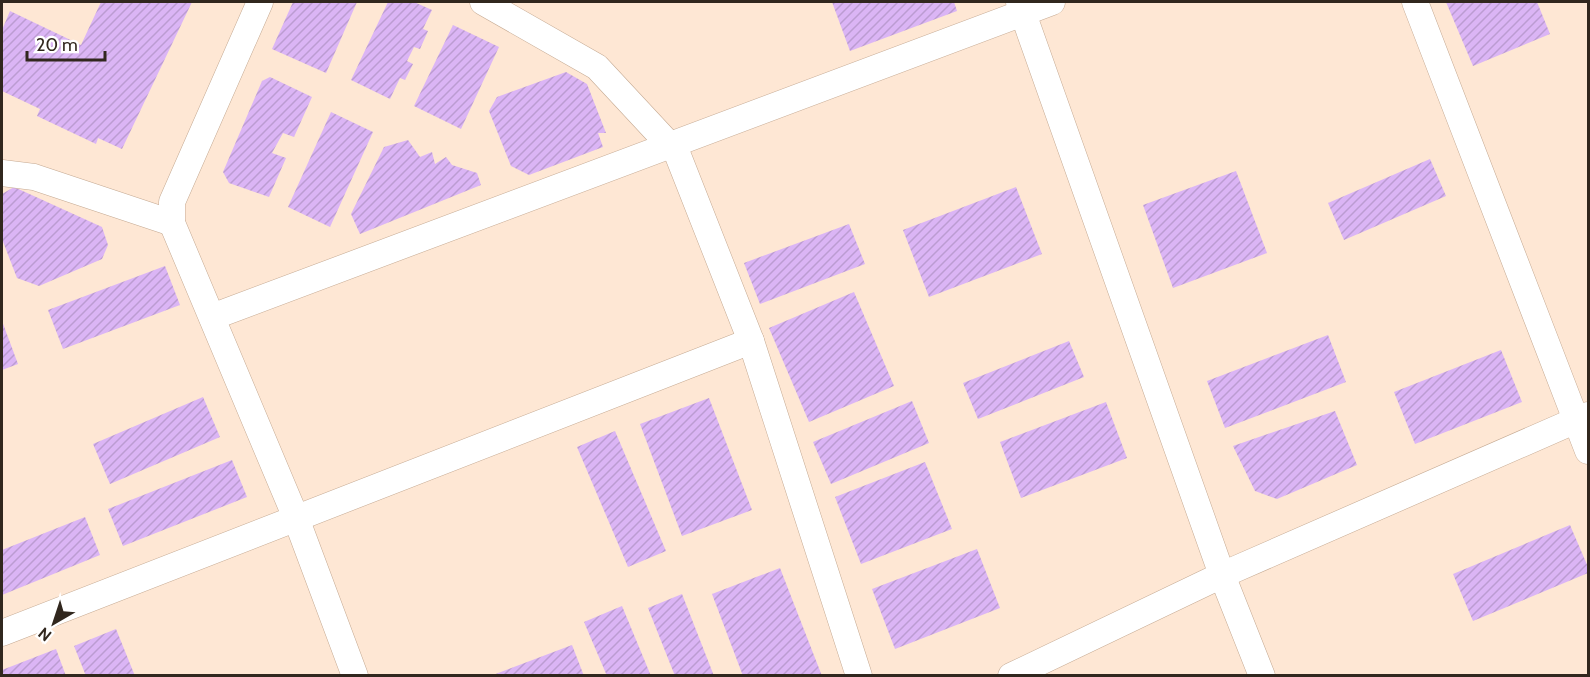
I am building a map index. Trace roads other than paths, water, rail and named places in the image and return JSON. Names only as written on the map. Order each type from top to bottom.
[{"type":"street","points":[[260,2],[172,201],[172,223],[296,518],[355,675]]},
{"type":"street","points":[[483,2],[597,67],[677,153],[751,341],[859,675]]},
{"type":"street","points":[[212,317],[670,145],[1021,7],[1052,2]]},
{"type":"street","points":[[1415,2],[1583,418],[1588,451]]},
{"type":"street","points":[[1021,7],[1222,574],[1262,675]]},
{"type":"street","points":[[2,173],[34,177],[172,223]]},
{"type":"street","points":[[2,633],[751,341]]},
{"type":"street","points":[[1011,675],[1222,574],[1583,418]]}]
